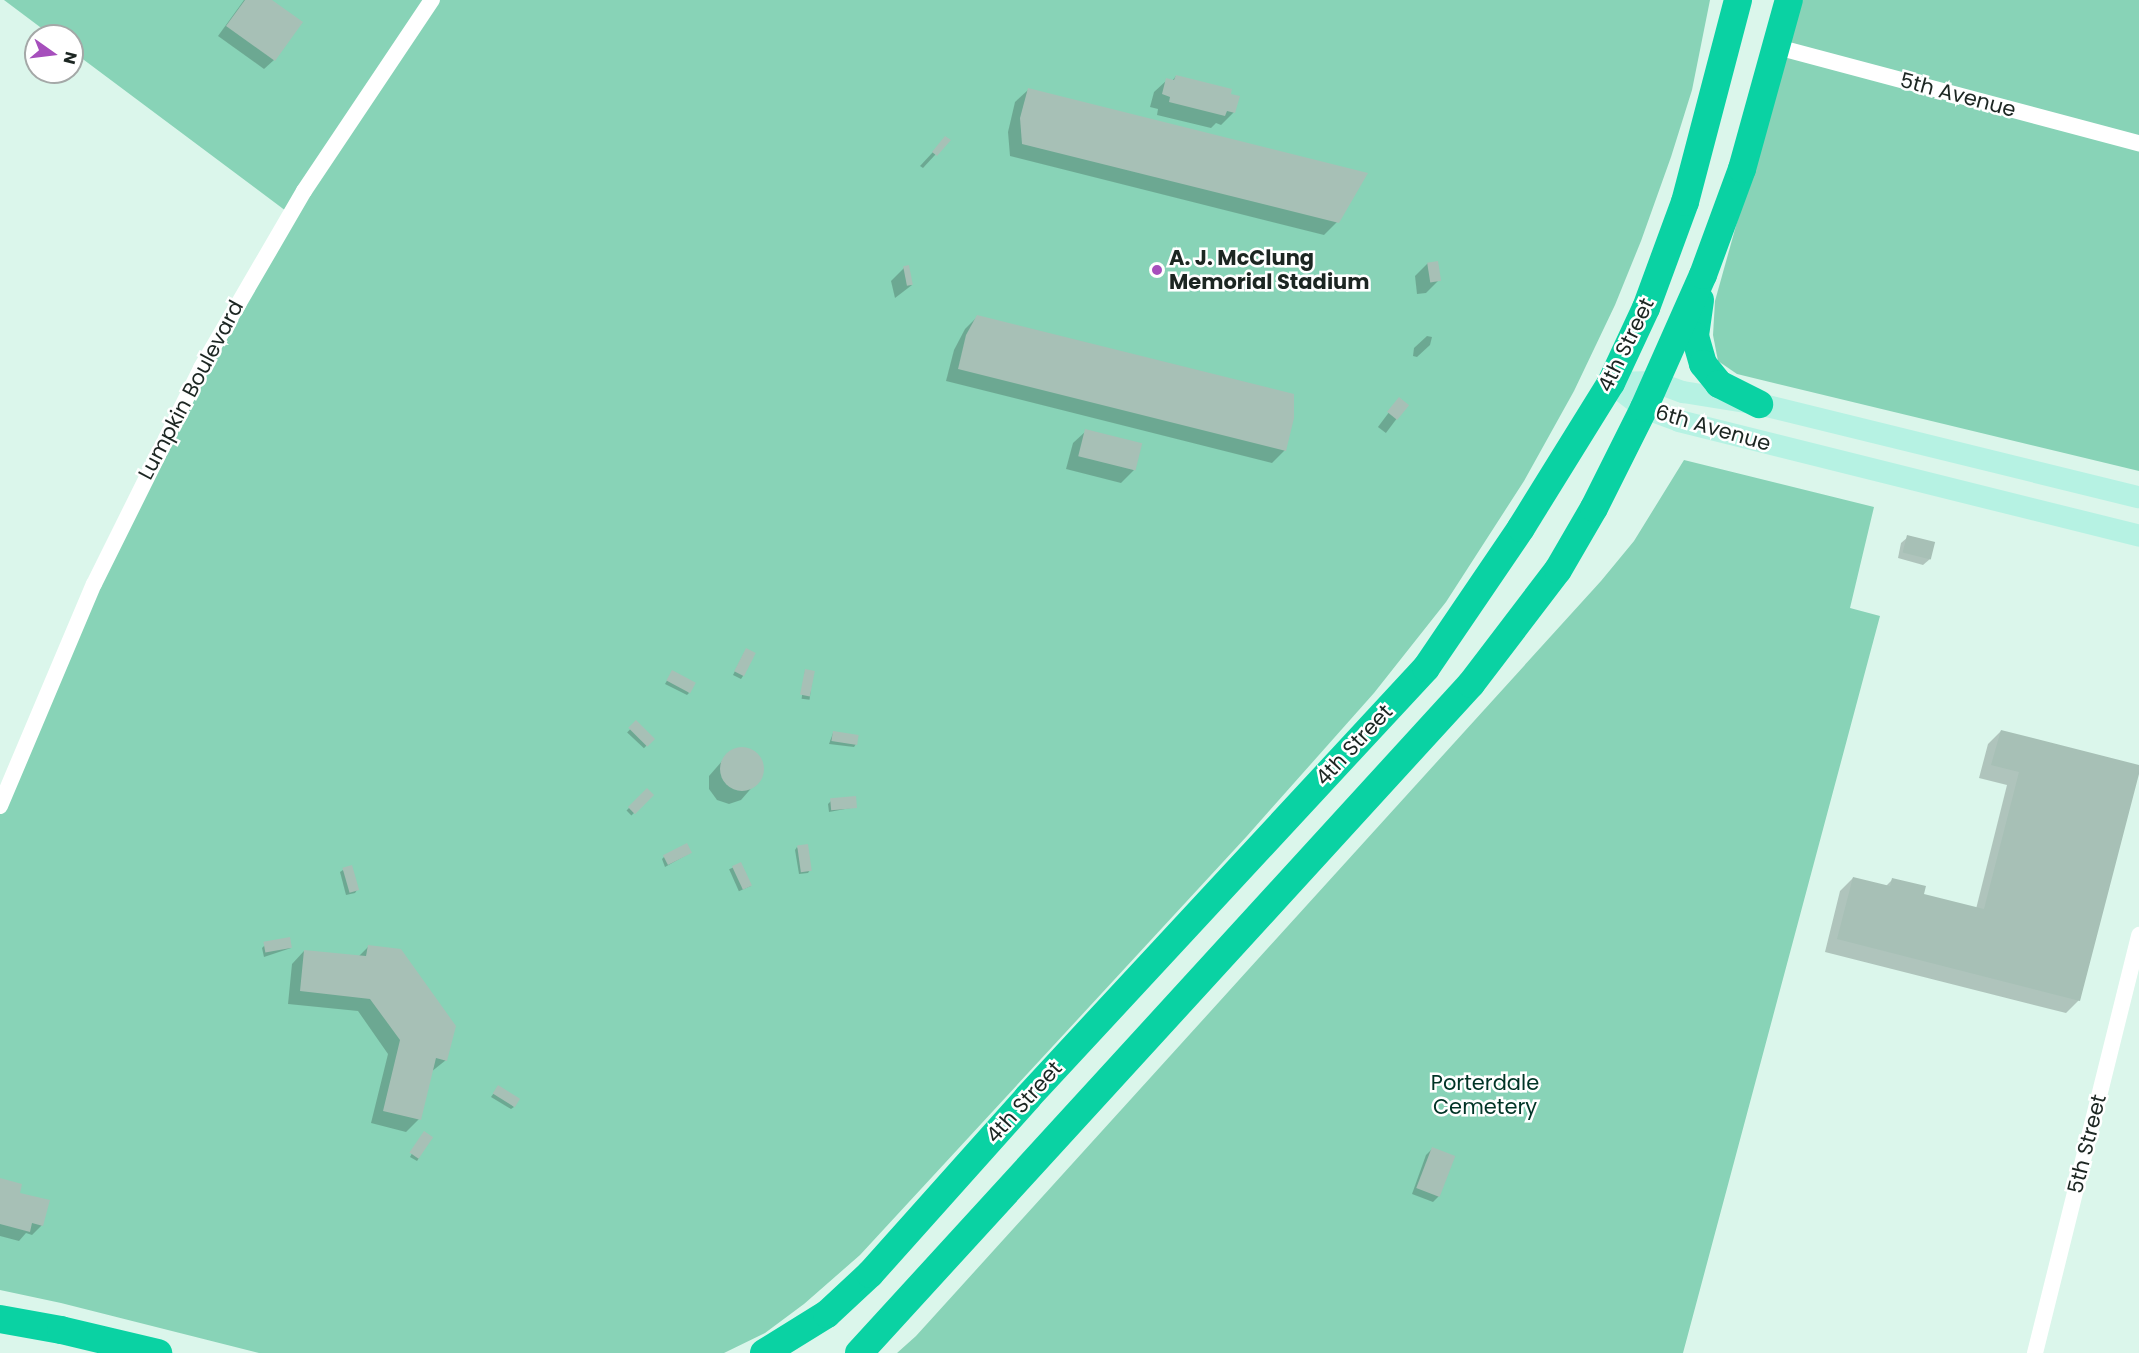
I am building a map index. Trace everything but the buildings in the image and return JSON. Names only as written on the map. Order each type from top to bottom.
[{"type":"highway","name":"4th Street","points":[[764,1353],[827,1314],[870,1274],[1028,1097],[1426,668],[1521,528],[1611,383],[1646,308],[1685,202],[1738,0]]},
{"type":"highway","name":"4th Street","points":[[859,1353],[1471,684],[1558,570],[1594,508],[1644,408],[1703,275],[1742,169],[1789,0]]},
{"type":"highway","points":[[1703,275],[1695,336],[1703,364],[1719,384],[1759,404]]},
{"type":"highway","points":[[0,1319],[61,1330],[158,1353]]},
{"type":"main road","name":"6th Avenue","points":[[1611,383],[1655,382],[1683,392],[1759,404],[2139,497]]},
{"type":"main road","name":"6th Avenue","points":[[1611,383],[1644,408],[1679,421],[2139,536]]},
{"type":"street","name":"Lumpkin Boulevard","points":[[0,806],[94,584],[201,368],[304,191],[432,0]]},
{"type":"street","name":"5th Avenue","points":[[1777,47],[2139,143]]},
{"type":"street","name":"5th Street","points":[[2035,1353],[2139,935]]},
{"type":"green space","points":[[4,0],[1710,0],[1692,90],[1641,241],[1615,305],[1574,391],[1524,481],[1446,602],[1374,693],[1247,836],[860,1255],[804,1304],[765,1333],[724,1353],[259,1353],[0,1290],[0,806],[94,584],[290,214],[84,60],[84,24],[36,24]]},
{"type":"green space","points":[[1799,0],[2139,0],[2139,471],[1737,374],[1718,361],[1713,335],[1715,301]]},
{"type":"green space","name":"Porterdale Cemetery","points":[[1684,460],[1874,507],[1850,608],[1880,616],[1683,1353],[897,1353],[916,1336],[1601,581],[1634,541]]},
{"type":"place","name":"A. J. McClung Memorial Stadium","points":[[1157,270]]}]
